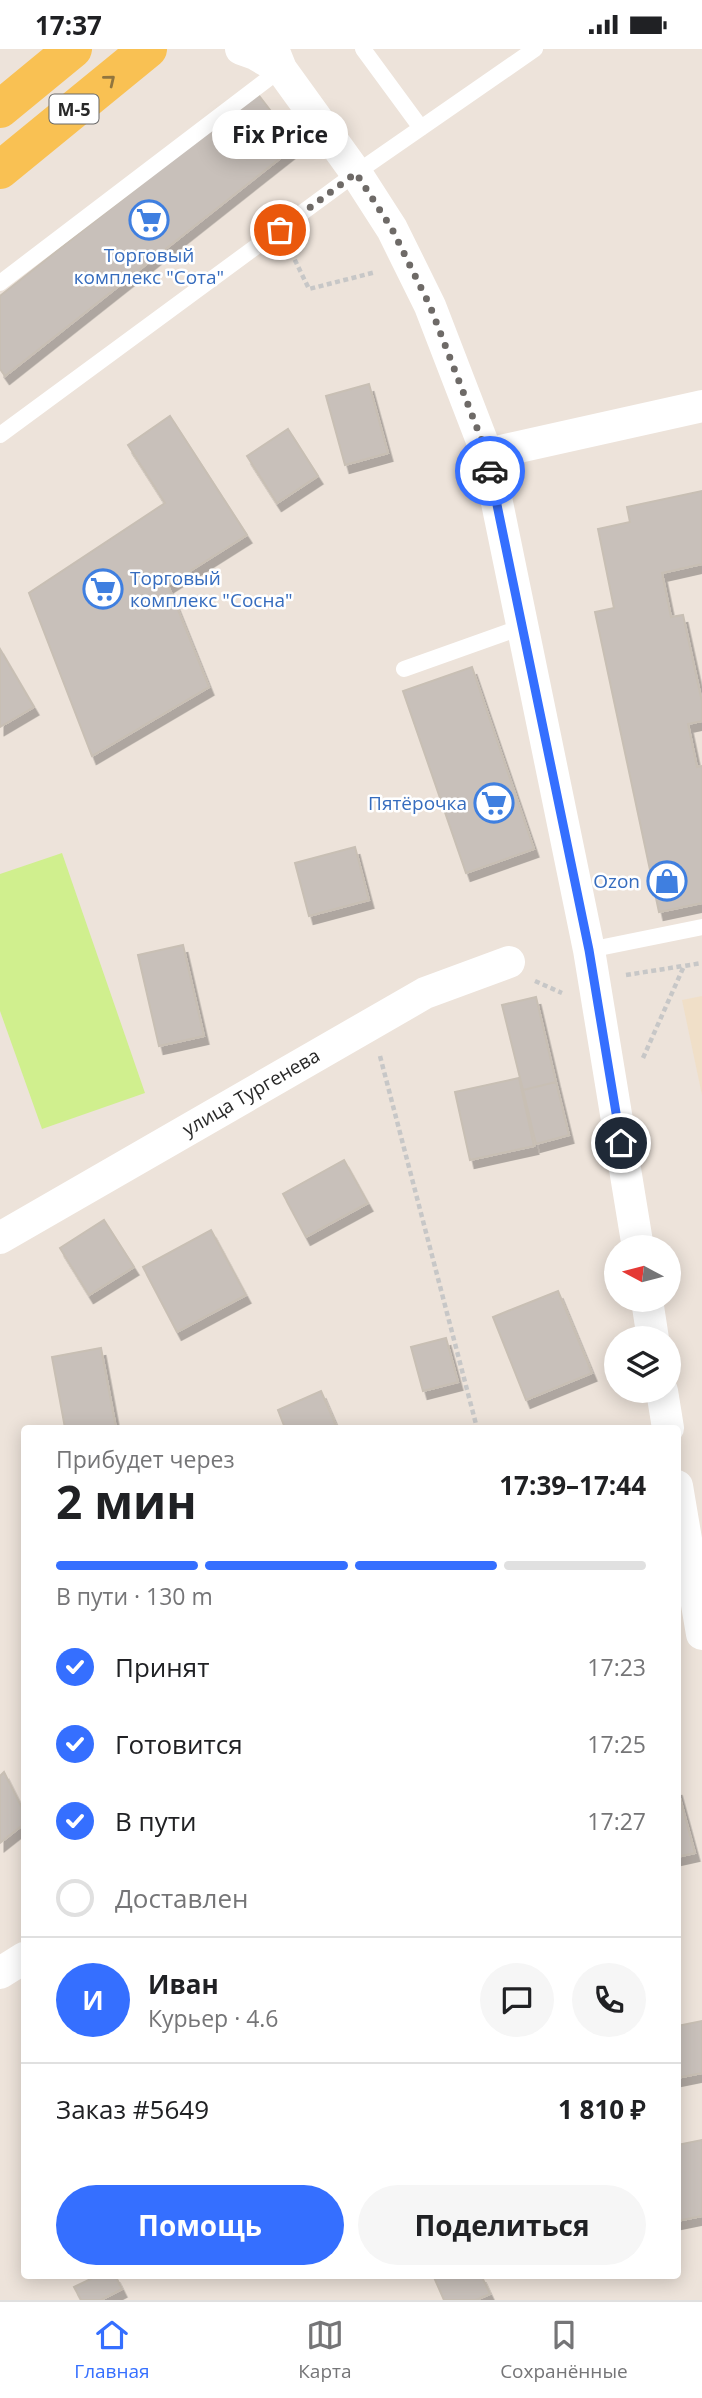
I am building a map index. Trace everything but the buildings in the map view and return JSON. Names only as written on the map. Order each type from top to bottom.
[{"type":"main road","name":"М-5","points":[[0,109],[73,49]]},
{"type":"main road","name":"М-5","points":[[0,170],[148,49]]},
{"type":"street","points":[[241,49],[277,59],[392,229],[430,306],[487,454],[589,950],[636,1235]]},
{"type":"street","points":[[487,454],[702,406]]},
{"type":"street","name":"улица Тургенева","points":[[0,1238],[371,1022],[425,993],[509,962]]},
{"type":"street","points":[[664,1403],[668,1425]]},
{"type":"street","points":[[681,1503],[697,1569],[702,1634]]},
{"type":"street","points":[[0,1973],[21,1960]]},
{"type":"lane","points":[[363,49],[421,128]]},
{"type":"lane","points":[[0,435],[356,173],[535,49]]},
{"type":"lane","points":[[0,283],[277,59]]},
{"type":"lane","points":[[404,669],[522,627]]},
{"type":"lane","points":[[589,950],[702,927]]},
{"type":"path","points":[[280,230],[309,289],[379,271]]},
{"type":"path","points":[[509,962],[522,975],[575,997],[596,991]]},
{"type":"path","points":[[624,976],[702,963]]},
{"type":"path","points":[[642,1061],[684,966]]},
{"type":"path","points":[[371,1022],[476,1425]]},
{"type":"shaded area","points":[[702,996],[702,1095],[682,1000]]},
{"type":"green space","points":[[62,853],[145,1093],[42,1129],[0,1011],[0,874]]},
{"type":"way so far","points":[[280,230],[356,173],[392,229],[430,306],[487,454],[490,471]]},
{"type":"place","name":"Торговый комплекс \"Сота\"","points":[[149,220]]},
{"type":"place","name":"Fix Price","points":[[280,230]]},
{"type":"place","name":"Торговый комплекс \"Сосна\"","points":[[103,589]]},
{"type":"place","name":"Пятёрочка","points":[[494,803]]},
{"type":"place","name":"Ozon","points":[[667,881]]},
{"type":"route","points":[[490,471],[589,950],[621,1143]]}]
